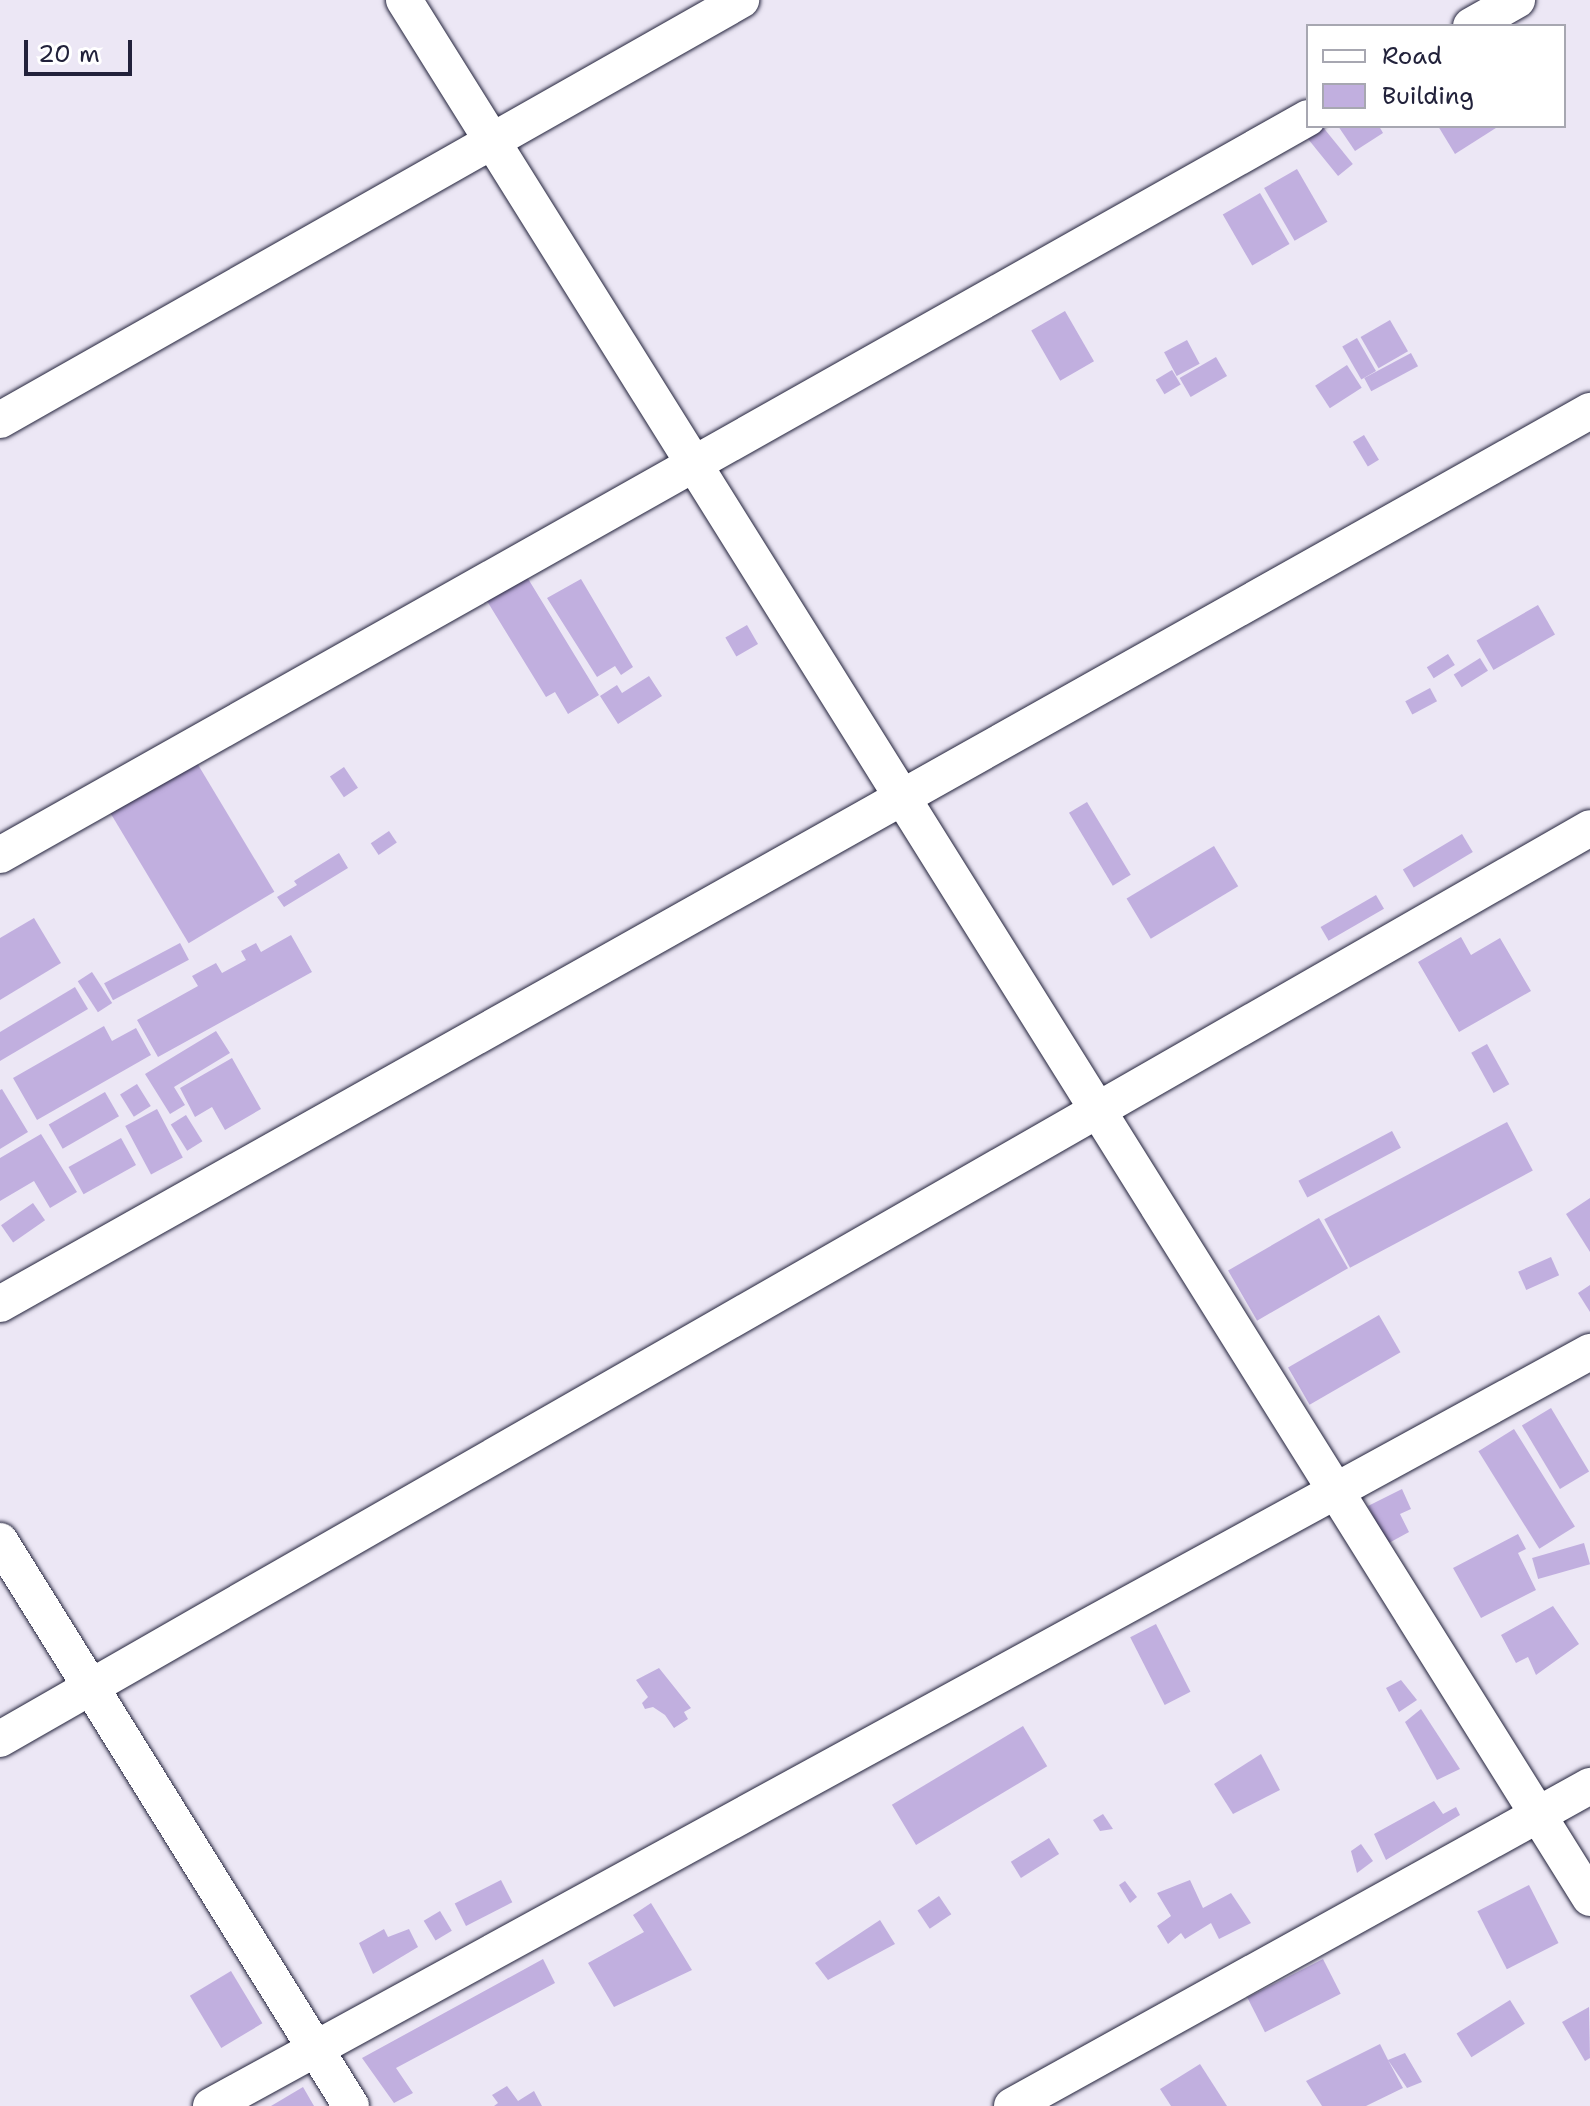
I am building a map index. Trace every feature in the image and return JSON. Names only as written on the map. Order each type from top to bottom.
[{"type":"street","points":[[404,0],[1334,1494],[1590,1898]]},
{"type":"street","points":[[0,420],[741,0]]},
{"type":"street","points":[[1475,24],[1517,0]]},
{"type":"street","points":[[0,855],[1306,119]]},
{"type":"street","points":[[0,1304],[1590,411]]},
{"type":"street","points":[[0,1739],[1590,828]]},
{"type":"street","points":[[211,2106],[1590,1352]]},
{"type":"street","points":[[0,1541],[351,2106]]},
{"type":"street","points":[[1012,2106],[1590,1786]]},
{"type":"building","points":[[1320,128],[1324,128],[1353,164],[1338,176],[1307,138]]},
{"type":"building","points":[[1339,128],[1380,128],[1383,133],[1355,151]]},
{"type":"building","points":[[1439,128],[1496,128],[1455,154]]},
{"type":"building","points":[[1297,169],[1328,222],[1295,241],[1264,188]]},
{"type":"building","points":[[1260,193],[1290,244],[1252,266],[1223,214]]},
{"type":"building","points":[[1065,311],[1094,361],[1060,381],[1031,330]]},
{"type":"building","points":[[1390,320],[1408,351],[1379,368],[1361,337]]},
{"type":"building","points":[[1357,338],[1376,371],[1361,379],[1342,346]]},
{"type":"building","points":[[1187,340],[1200,364],[1177,376],[1164,352]]},
{"type":"building","points":[[1411,353],[1418,366],[1371,391],[1364,378]]},
{"type":"building","points":[[1216,357],[1227,376],[1191,397],[1180,378]]},
{"type":"building","points":[[1347,365],[1362,388],[1330,408],[1315,386]]},
{"type":"building","points":[[1172,370],[1181,385],[1164,394],[1156,380]]},
{"type":"building","points":[[1364,435],[1379,460],[1368,467],[1353,442]]},
{"type":"building","points":[[527,577],[599,695],[568,714],[555,692],[546,697],[487,601]]},
{"type":"building","points":[[581,579],[633,667],[621,675],[615,666],[597,677],[547,598]]},
{"type":"building","points":[[1538,605],[1555,634],[1494,670],[1477,640]]},
{"type":"building","points":[[747,625],[758,644],[736,657],[725,638]]},
{"type":"building","points":[[1448,654],[1455,665],[1434,678],[1427,667]]},
{"type":"building","points":[[1480,658],[1488,671],[1462,687],[1454,674]]},
{"type":"building","points":[[649,676],[662,696],[618,724],[600,696],[617,685],[622,693]]},
{"type":"building","points":[[1430,688],[1437,701],[1412,714],[1405,701]]},
{"type":"building","points":[[194,758],[274,892],[189,943],[108,810]]},
{"type":"building","points":[[344,767],[358,788],[344,797],[330,777]]},
{"type":"building","points":[[1087,802],[1131,875],[1113,886],[1069,813]]},
{"type":"building","points":[[389,831],[397,843],[379,855],[371,843]]},
{"type":"building","points":[[1462,834],[1473,852],[1414,888],[1403,870]]},
{"type":"building","points":[[1214,846],[1238,886],[1151,939],[1127,899]]},
{"type":"building","points":[[339,853],[348,868],[284,907],[277,897],[297,885],[294,881]]},
{"type":"building","points":[[1376,895],[1384,909],[1329,941],[1321,927]]},
{"type":"building","points":[[34,918],[61,963],[0,1000],[0,938]]},
{"type":"building","points":[[291,935],[312,972],[158,1057],[137,1020],[198,986],[192,976],[216,963],[222,973],[246,960],[241,951],[256,943],[261,952]]},
{"type":"building","points":[[1461,937],[1471,955],[1500,938],[1531,991],[1459,1032],[1418,962]]},
{"type":"building","points":[[180,943],[189,960],[113,1000],[104,983]]},
{"type":"building","points":[[92,972],[112,1003],[98,1012],[78,981]]},
{"type":"building","points":[[75,987],[88,1009],[0,1061],[0,1032]]},
{"type":"building","points":[[104,1026],[112,1041],[136,1028],[151,1055],[37,1120],[13,1078]]},
{"type":"building","points":[[216,1031],[230,1053],[174,1087],[185,1105],[170,1114],[145,1074]]},
{"type":"building","points":[[1487,1044],[1509,1084],[1494,1093],[1471,1053]]},
{"type":"building","points":[[232,1058],[261,1109],[225,1130],[212,1107],[195,1117],[180,1088]]},
{"type":"building","points":[[137,1084],[151,1106],[134,1117],[120,1095]]},
{"type":"building","points":[[0,1090],[28,1132],[0,1149]]},
{"type":"building","points":[[105,1092],[119,1116],[63,1149],[49,1124]]},
{"type":"building","points":[[157,1109],[183,1158],[151,1174],[125,1126]]},
{"type":"building","points":[[186,1115],[202,1141],[187,1151],[171,1125]]},
{"type":"building","points":[[1507,1122],[1533,1171],[1350,1268],[1324,1219]]},
{"type":"building","points":[[1392,1131],[1401,1148],[1307,1198],[1298,1181]]},
{"type":"building","points":[[41,1134],[77,1192],[50,1208],[34,1181],[0,1201],[0,1158]]},
{"type":"building","points":[[121,1138],[136,1165],[84,1194],[69,1167]]},
{"type":"building","points":[[1590,1198],[1590,1252],[1566,1214]]},
{"type":"building","points":[[33,1203],[45,1220],[13,1243],[1,1225]]},
{"type":"building","points":[[1319,1218],[1348,1268],[1257,1321],[1228,1270]]},
{"type":"building","points":[[1551,1257],[1559,1275],[1526,1290],[1518,1272]]},
{"type":"building","points":[[1590,1285],[1590,1312],[1578,1293]]},
{"type":"building","points":[[1379,1315],[1400,1352],[1310,1405],[1288,1368]]},
{"type":"building","points":[[1551,1408],[1589,1471],[1560,1489],[1522,1426]]},
{"type":"building","points":[[1514,1429],[1575,1527],[1539,1549],[1478,1451]]},
{"type":"building","points":[[1402,1489],[1411,1509],[1400,1514],[1409,1532],[1387,1544],[1368,1506]]},
{"type":"building","points":[[1518,1534],[1526,1549],[1518,1553],[1536,1590],[1481,1618],[1453,1568]]},
{"type":"building","points":[[1584,1543],[1590,1564],[1538,1579],[1532,1558]]},
{"type":"building","points":[[1553,1606],[1579,1644],[1536,1675],[1528,1657],[1516,1663],[1501,1635]]},
{"type":"building","points":[[1156,1624],[1191,1692],[1165,1705],[1130,1637]]},
{"type":"building","points":[[659,1668],[691,1708],[684,1712],[688,1719],[674,1728],[665,1715],[653,1707],[645,1709],[642,1703],[648,1697],[636,1680]]},
{"type":"building","points":[[1401,1680],[1417,1700],[1399,1712],[1386,1688]]},
{"type":"building","points":[[1421,1709],[1460,1769],[1437,1780],[1405,1722]]},
{"type":"building","points":[[1023,1726],[1047,1766],[916,1845],[892,1805]]},
{"type":"building","points":[[1261,1754],[1280,1790],[1233,1814],[1214,1784]]},
{"type":"building","points":[[1434,1801],[1443,1814],[1456,1807],[1460,1815],[1386,1860],[1374,1834]]},
{"type":"building","points":[[1103,1814],[1113,1829],[1100,1831],[1093,1820]]},
{"type":"building","points":[[1049,1838],[1059,1854],[1021,1878],[1011,1862]]},
{"type":"building","points":[[1361,1844],[1373,1861],[1357,1873],[1351,1851]]},
{"type":"building","points":[[501,1880],[512,1902],[466,1926],[455,1904]]},
{"type":"building","points":[[1190,1880],[1203,1908],[1231,1893],[1251,1923],[1219,1939],[1211,1923],[1185,1939],[1181,1933],[1168,1944],[1157,1926],[1171,1916],[1157,1893]]},
{"type":"building","points":[[1125,1881],[1137,1897],[1130,1903],[1119,1885]]},
{"type":"building","points":[[1529,1885],[1559,1943],[1507,1969],[1477,1911]]},
{"type":"building","points":[[939,1896],[951,1914],[930,1929],[917,1911]]},
{"type":"building","points":[[651,1903],[692,1970],[614,2007],[588,1963],[644,1932],[633,1915]]},
{"type":"building","points":[[440,1911],[452,1931],[436,1941],[424,1921]]},
{"type":"building","points":[[880,1920],[895,1944],[828,1980],[815,1963]]},
{"type":"building","points":[[384,1929],[388,1937],[409,1929],[418,1947],[373,1974],[359,1943]]},
{"type":"building","points":[[543,1959],[555,1983],[396,2068],[413,2093],[394,2103],[362,2058]]},
{"type":"building","points":[[1323,1959],[1341,1994],[1265,2032],[1247,1998]]},
{"type":"building","points":[[231,1971],[262,2023],[221,2048],[190,1996]]},
{"type":"building","points":[[1510,2000],[1525,2024],[1471,2057],[1457,2033]]},
{"type":"building","points":[[1589,2007],[1590,2058],[1585,2061],[1562,2022]]},
{"type":"building","points":[[1380,2044],[1403,2088],[1366,2106],[1322,2106],[1306,2081]]},
{"type":"building","points":[[1405,2053],[1422,2082],[1407,2088],[1388,2060]]},
{"type":"building","points":[[1200,2064],[1227,2106],[1171,2106],[1160,2089]]},
{"type":"building","points":[[507,2086],[518,2101],[534,2091],[542,2106],[494,2106],[498,2103],[492,2095]]},
{"type":"building","points":[[303,2087],[314,2106],[271,2106]]}]
